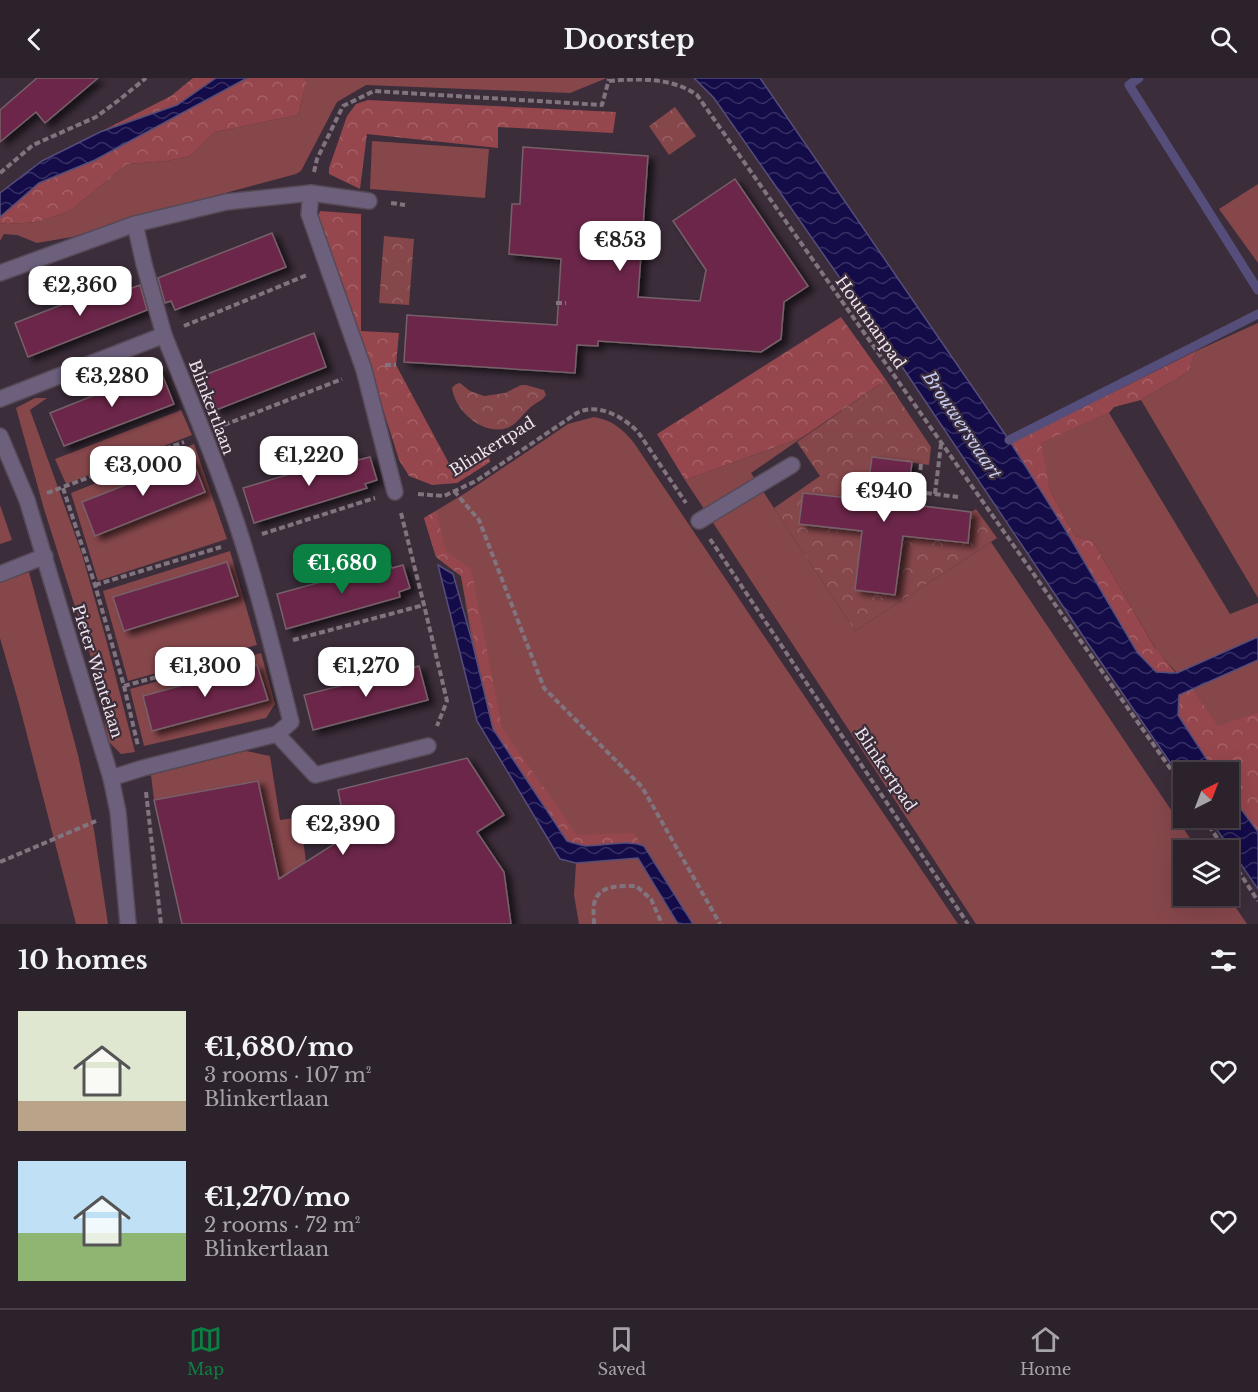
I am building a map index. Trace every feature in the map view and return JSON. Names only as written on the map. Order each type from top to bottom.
[{"type":"street","points":[[310,193],[309,214],[364,370],[395,492]]},
{"type":"street","points":[[0,273],[135,224],[226,202],[310,193],[369,201]]},
{"type":"street","points":[[0,399],[164,335],[135,224]]},
{"type":"street","name":"Blinkertlaan","points":[[164,335],[204,433],[242,540],[272,645],[291,722],[277,734]]},
{"type":"street","name":"Pieter Wantelaan","points":[[0,436],[27,500],[111,777],[118,812],[128,924]]},
{"type":"street","points":[[699,521],[792,465]]},
{"type":"street","points":[[0,574],[45,556]]},
{"type":"street","points":[[111,777],[277,734],[315,775],[428,746]]},
{"type":"path","points":[[0,173],[33,146],[96,117],[146,78]]},
{"type":"path","points":[[310,193],[317,159],[343,106],[374,91],[602,105],[610,79]]},
{"type":"path","name":"Houtmanpad","points":[[610,79],[670,80],[690,89],[697,95],[1173,772]]},
{"type":"path","points":[[164,335],[327,267]]},
{"type":"path","points":[[556,303],[566,303]]},
{"type":"path","name":"Blinkertpad","points":[[395,492],[444,496],[476,481],[582,410],[608,412],[632,425],[699,521],[968,924]]},
{"type":"path","points":[[935,494],[941,443]]},
{"type":"path","points":[[921,464],[918,492],[958,497]]},
{"type":"path","points":[[63,488],[95,585],[124,686],[143,768],[161,924]]},
{"type":"path","points":[[454,491],[479,520],[544,688],[642,787],[720,924]]},
{"type":"path","points":[[395,492],[447,701],[428,746]]},
{"type":"path","points":[[922,507],[924,493]]},
{"type":"path","points":[[0,862],[118,812]]},
{"type":"path","points":[[1239,872],[1258,901]]},
{"type":"path","points":[[594,924],[594,904],[598,894],[613,886],[636,886],[651,899],[662,924]]},
{"type":"green space","points":[[193,78],[216,78],[177,105],[100,132],[171,96]]},
{"type":"green space","points":[[247,78],[303,78],[307,81],[298,115],[215,132],[190,156],[167,161],[127,164],[70,211],[38,222],[0,223],[0,217],[39,183],[95,160]]},
{"type":"green space","points":[[303,78],[607,78],[570,93],[366,85],[337,102],[301,171],[296,174],[72,237],[37,243],[17,235],[4,234],[0,241],[0,223],[38,222],[70,211],[127,164],[167,161],[190,156],[215,132],[298,115],[307,81]]},
{"type":"green space","points":[[368,100],[616,112],[613,133],[498,127],[498,148],[367,134],[360,189],[329,174],[329,168],[347,116],[356,104]]},
{"type":"green space","points":[[675,107],[696,136],[669,155],[649,126]]},
{"type":"green space","points":[[372,141],[489,149],[485,198],[370,189]]},
{"type":"green space","points":[[1258,184],[1258,263],[1219,209]]},
{"type":"green space","points":[[320,211],[361,214],[361,331],[399,333],[396,365],[452,469],[489,457],[490,462],[457,483],[432,485],[409,476],[399,460],[352,310],[318,217]]},
{"type":"green space","points":[[384,236],[414,239],[409,305],[379,303]]},
{"type":"green space","points":[[841,317],[886,380],[803,437],[685,480],[657,434]]},
{"type":"green space","points":[[1258,323],[1258,598],[1141,400],[1188,372],[1196,351]]},
{"type":"green space","points":[[1196,351],[1188,372],[1141,400],[1114,407],[1109,413],[1041,443],[1050,490],[1075,536],[1093,541],[1155,648],[1175,672],[1157,672],[1137,652],[1068,534],[1011,443]]},
{"type":"green space","points":[[886,380],[931,447],[929,465],[872,457],[855,590],[895,595],[904,531],[927,539],[967,543],[971,512],[976,509],[997,538],[855,631],[774,508],[820,476],[797,442]]},
{"type":"green space","points":[[460,383],[470,391],[484,396],[505,393],[521,385],[544,390],[546,395],[511,426],[498,430],[480,425],[464,413],[454,397],[452,388]]},
{"type":"green space","points":[[35,398],[47,398],[30,410],[82,554],[135,752],[121,754],[108,741],[96,673],[44,509],[16,408]]},
{"type":"green space","points":[[181,410],[192,435],[66,484],[55,459]]},
{"type":"green space","points":[[1109,413],[1230,614],[1258,603],[1258,637],[1177,673],[1157,651],[1093,541],[1075,536],[1050,490],[1040,443]]},
{"type":"green space","points":[[594,417],[617,426],[634,443],[958,924],[693,924],[644,846],[584,846],[493,729],[472,641],[461,576],[436,557],[424,518],[568,424]]},
{"type":"green space","points":[[803,437],[751,473],[855,631],[991,542],[1173,813],[1173,828],[1183,828],[1191,840],[1173,840],[1173,906],[1235,906],[1247,924],[976,924],[685,480]]},
{"type":"green space","points":[[194,444],[227,539],[98,581],[71,493]]},
{"type":"green space","points":[[0,505],[12,540],[0,544]]},
{"type":"green space","points":[[436,511],[446,551],[471,569],[502,728],[577,835],[635,833],[640,844],[584,846],[567,841],[493,729],[461,576],[436,557],[424,518]]},
{"type":"green space","points":[[230,551],[257,645],[128,681],[103,591]]},
{"type":"green space","points":[[29,572],[78,755],[94,830],[108,924],[76,924],[0,638],[0,582]]},
{"type":"green space","points":[[261,653],[275,704],[266,718],[144,746],[130,689]]},
{"type":"green space","points":[[1258,660],[1258,712],[1218,727],[1192,688]]},
{"type":"green space","points":[[1192,688],[1218,726],[1258,712],[1258,832],[1239,806],[1239,762],[1209,762],[1178,715],[1179,695]]},
{"type":"green space","points":[[246,751],[270,756],[280,820],[300,817],[306,862],[279,879],[258,781],[154,800],[151,775]]},
{"type":"green space","points":[[638,858],[678,924],[579,924],[574,895],[576,863]]},
{"type":"water","points":[[216,78],[247,78],[95,160],[39,183],[0,217],[0,193],[42,161],[100,132],[177,105]]},
{"type":"water","name":"Brouwersvaart","points":[[694,78],[760,78],[1009,440],[1068,534],[1137,652],[1156,672],[1177,673],[1258,637],[1258,660],[1179,695],[1178,715],[1209,762],[1173,762],[1173,767],[905,371],[714,98]]},
{"type":"water","points":[[438,565],[453,574],[493,729],[567,841],[586,846],[623,843],[644,846],[693,924],[678,924],[638,858],[576,863],[560,859],[477,721]]},
{"type":"water","points":[[1239,806],[1258,832],[1258,889],[1239,861],[1239,840],[1224,840],[1216,828],[1239,828]]},
{"type":"building","points":[[37,78],[98,78],[45,123],[36,112],[0,142],[0,110]]},
{"type":"building","points":[[523,147],[648,156],[638,297],[700,301],[706,270],[673,221],[735,179],[808,286],[784,302],[781,339],[761,352],[598,341],[598,346],[577,345],[575,373],[404,362],[407,315],[557,325],[561,259],[509,254],[512,204],[520,204]]},
{"type":"building","points":[[272,233],[286,267],[175,310],[171,301],[165,303],[158,278]]},
{"type":"building","points":[[125,280],[129,289],[140,285],[147,310],[28,357],[15,323]]},
{"type":"building","points":[[314,333],[326,367],[216,410],[202,376]]},
{"type":"building","points":[[160,369],[174,404],[64,446],[50,413]]},
{"type":"building","points":[[357,454],[358,460],[370,457],[377,480],[365,484],[367,488],[254,523],[243,488]]},
{"type":"building","points":[[872,457],[912,462],[907,504],[971,512],[968,543],[903,536],[895,595],[855,590],[862,531],[799,524],[803,493],[866,500]]},
{"type":"building","points":[[192,459],[205,492],[95,536],[82,502]]},
{"type":"building","points":[[227,562],[238,596],[124,631],[113,597]]},
{"type":"building","points":[[390,563],[392,568],[403,565],[410,588],[399,592],[400,597],[286,629],[277,594]]},
{"type":"building","points":[[257,665],[268,700],[152,731],[143,696]]},
{"type":"building","points":[[419,666],[428,700],[313,730],[304,695]]},
{"type":"building","points":[[467,758],[504,815],[477,832],[504,872],[511,924],[182,924],[154,800],[258,781],[279,879],[347,836],[338,790]]},
{"type":"waterway","points":[[1139,78],[1129,85],[1258,290]]},
{"type":"waterway","points":[[1009,440],[1258,314]]}]
